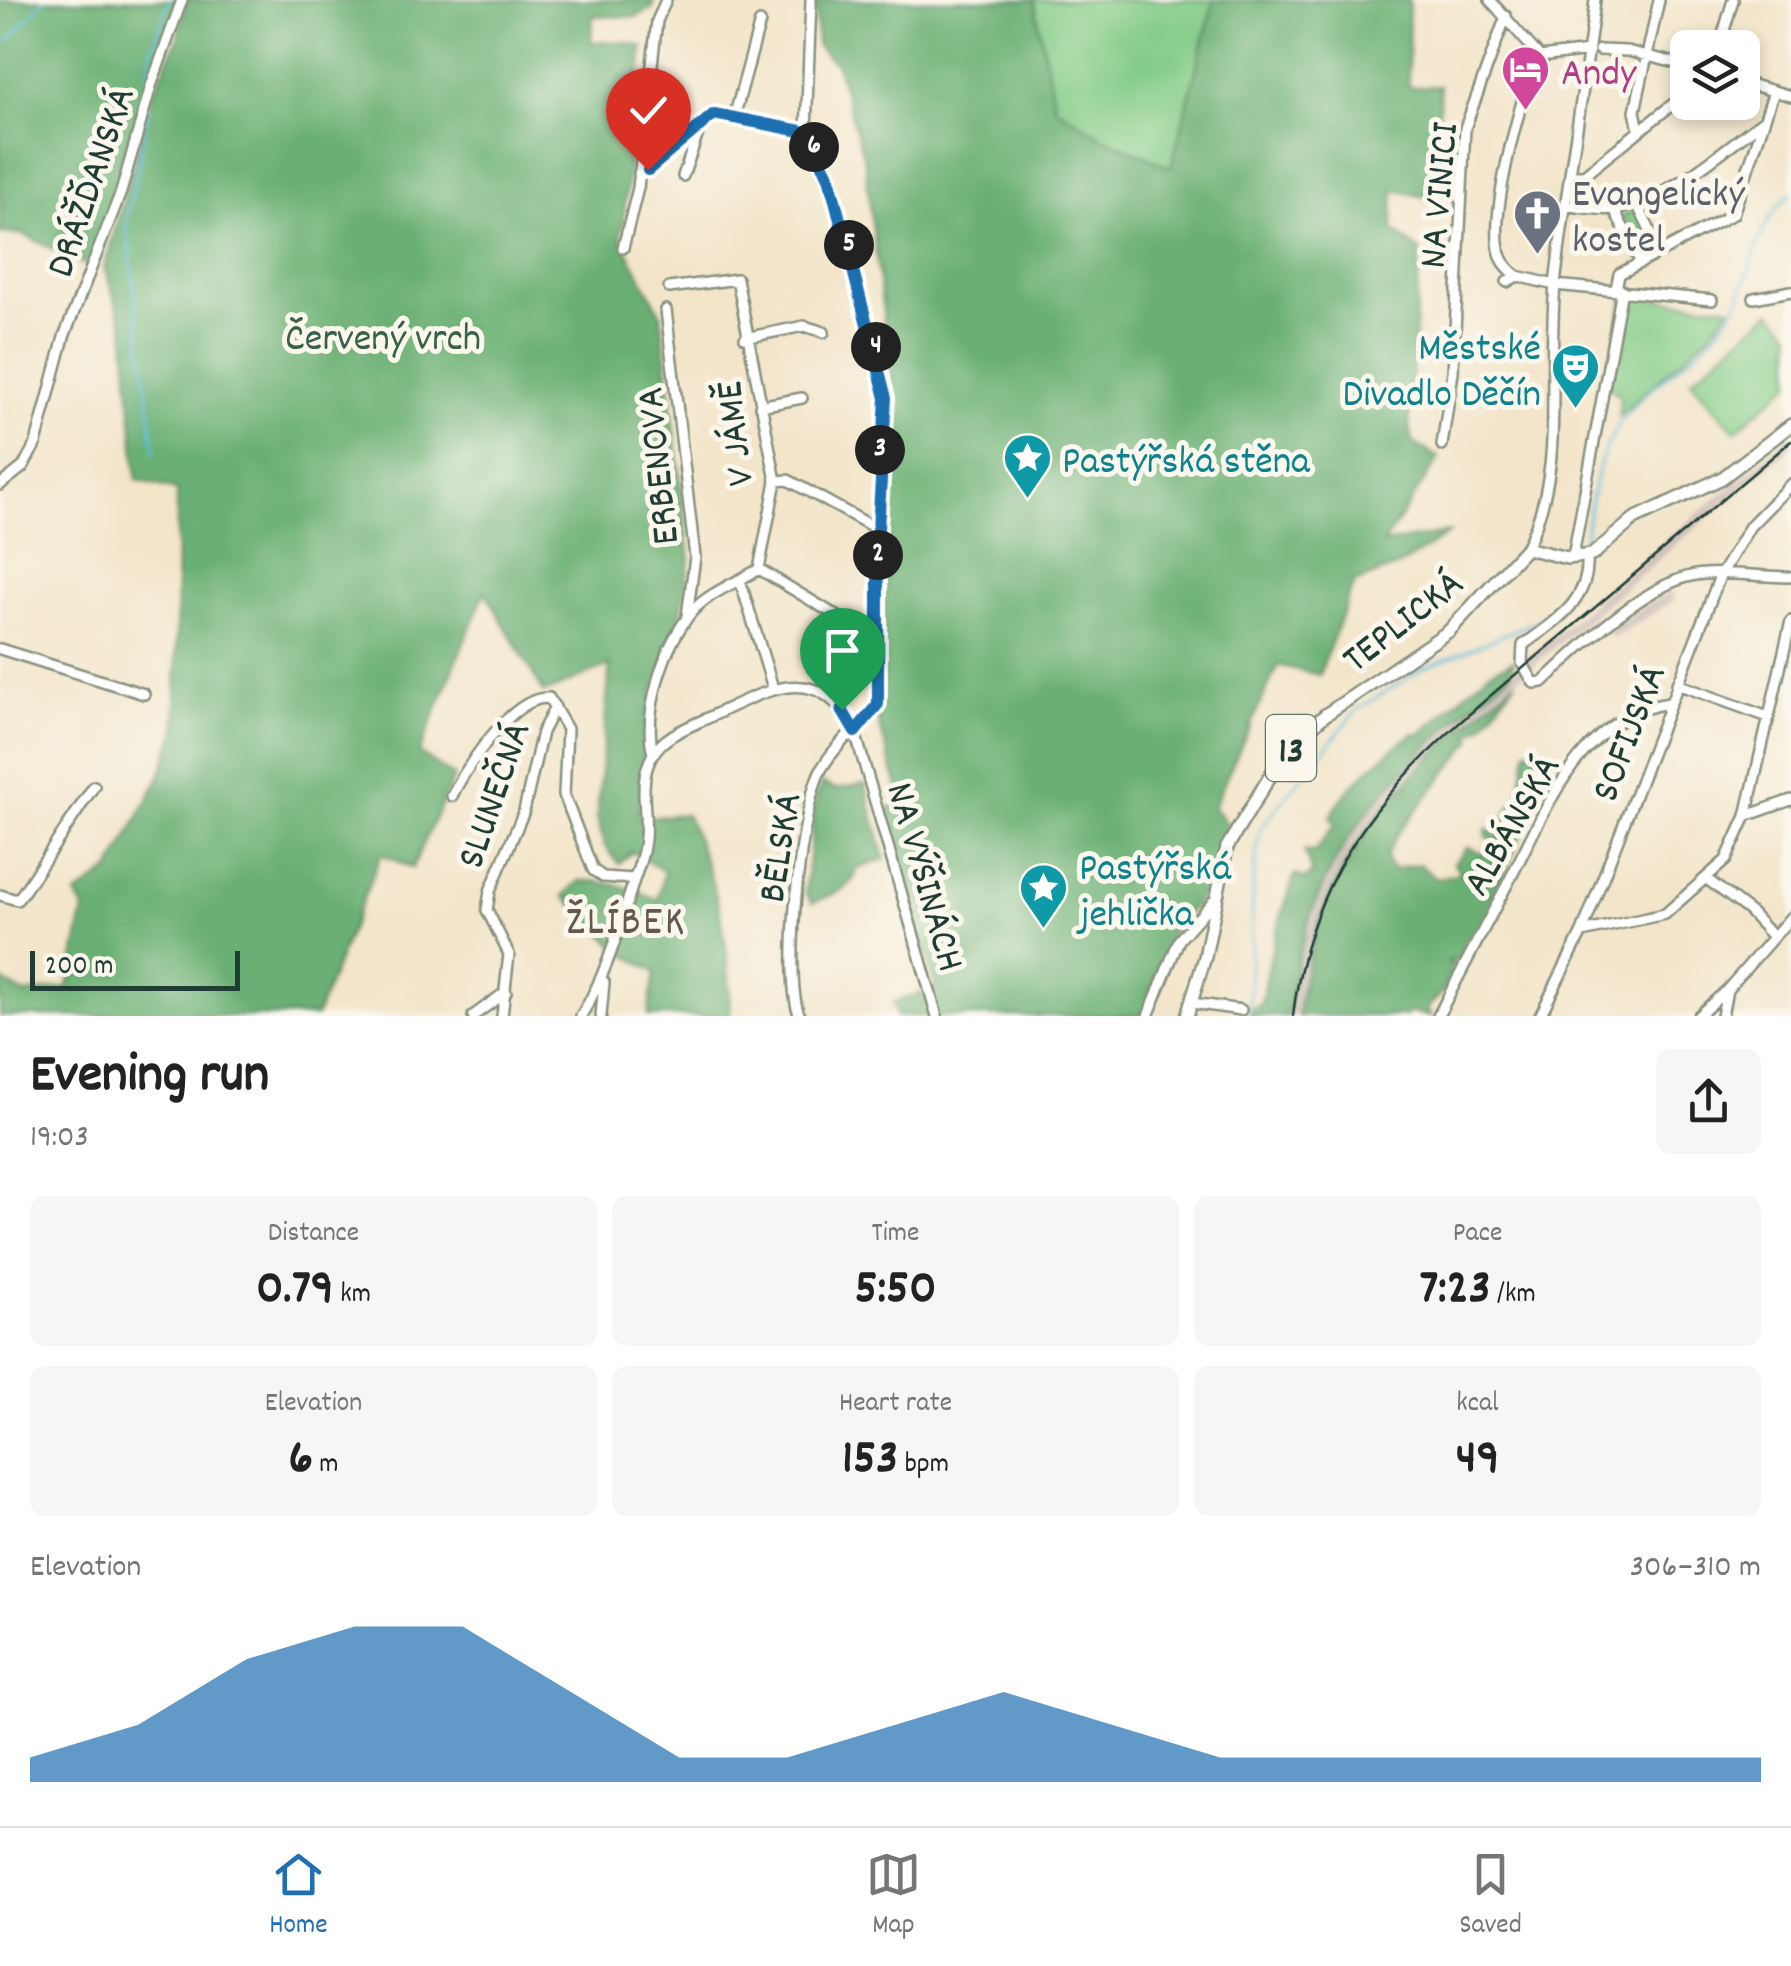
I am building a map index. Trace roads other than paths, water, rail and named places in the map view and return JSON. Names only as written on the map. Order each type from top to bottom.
[{"type":"main road","points":[[1526,548],[1580,556],[1634,519],[1740,466],[1791,425]]},
{"type":"main road","name":"TEPLICKÁ","points":[[1187,1016],[1214,900],[1237,827],[1298,739],[1450,631],[1526,548]]},
{"type":"street","name":"DRÁŽĎANSKÁ","points":[[0,485],[23,467],[36,443],[64,337],[115,210],[182,0]]},
{"type":"street","points":[[623,248],[639,173],[657,21],[666,0]]},
{"type":"street","name":"BĚLSKÁ","points":[[800,1016],[794,1004],[790,963],[810,796],[822,768],[878,704],[878,529],[886,398],[829,177],[806,132],[811,0]]},
{"type":"street","name":"TEPLICKÁ","points":[[1526,548],[1544,509],[1551,476],[1550,366],[1555,285],[1594,51],[1595,0]]},
{"type":"street","points":[[1639,130],[1635,111],[1659,0]]},
{"type":"street","points":[[1724,30],[1733,0]]},
{"type":"street","points":[[1494,2],[1540,57]]},
{"type":"street","name":"NA VINICI","points":[[1442,444],[1453,372],[1466,128],[1506,16]]},
{"type":"street","points":[[735,114],[760,22]]},
{"type":"street","points":[[1670,61],[1647,55],[1594,51],[1534,60],[1499,210],[1498,248],[1503,263],[1517,276],[1555,285],[1712,300]]},
{"type":"street","points":[[1760,87],[1791,96]]},
{"type":"street","points":[[1774,91],[1733,214],[1618,274],[1619,290],[1580,556],[1588,569],[1573,606],[1523,645],[1522,663],[1534,683],[1543,682],[1592,636],[1646,597],[1703,574],[1791,577]]},
{"type":"street","points":[[1571,176],[1584,175],[1670,106]]},
{"type":"street","points":[[639,173],[714,114],[735,114],[806,132]]},
{"type":"street","points":[[1566,206],[1614,208],[1668,188],[1766,118]]},
{"type":"street","points":[[683,176],[703,121]]},
{"type":"street","points":[[1730,145],[1753,158]]},
{"type":"street","points":[[1636,202],[1660,250]]},
{"type":"street","points":[[1614,208],[1641,263]]},
{"type":"street","points":[[1506,282],[1517,276]]},
{"type":"street","name":"V JÁMĚ","points":[[670,288],[737,279],[745,338],[752,348],[776,482],[759,569]]},
{"type":"street","points":[[1754,298],[1791,291]]},
{"type":"street","name":"ERBENOVA","points":[[653,754],[648,734],[651,710],[687,616],[695,557],[684,433],[666,310]]},
{"type":"street","points":[[745,338],[804,326],[824,332]]},
{"type":"street","points":[[760,406],[802,398]]},
{"type":"street","points":[[776,482],[788,480],[878,529]]},
{"type":"street","name":"SOFIJSKÁ","points":[[1540,1016],[1582,932],[1720,576],[1750,526],[1791,484]]},
{"type":"street","points":[[687,616],[759,569],[880,642]]},
{"type":"street","points":[[601,1016],[604,979],[645,845],[644,785],[653,754],[674,734],[774,688],[740,580]]},
{"type":"street","points":[[1582,932],[1665,914],[1708,880],[1738,840],[1791,621]]},
{"type":"street","points":[[0,649],[144,694]]},
{"type":"street","points":[[1676,684],[1768,716]]},
{"type":"street","name":"NA VÝŠINÁCH","points":[[774,688],[801,686],[827,696],[842,710],[855,732],[938,1016]]},
{"type":"street","points":[[452,796],[486,742],[510,718],[541,697],[549,698],[567,729],[564,795],[593,870],[603,877],[632,883]]},
{"type":"street","name":"ALBÁNSKÁ","points":[[1438,1016],[1554,789],[1599,735],[1644,706],[1669,703]]},
{"type":"street","name":"SLUNEČNÁ","points":[[502,1016],[509,954],[487,910],[490,891],[524,811],[542,732],[556,707]]},
{"type":"street","points":[[0,895],[16,900],[94,786]]},
{"type":"street","points":[[1746,816],[1791,800]]},
{"type":"street","points":[[1708,880],[1750,911],[1772,936]]},
{"type":"street","points":[[1148,1016],[1179,940],[1214,900]]},
{"type":"street","points":[[1698,1016],[1727,990],[1791,917]]},
{"type":"street","points":[[581,1016],[604,979]]},
{"type":"street","points":[[1722,1016],[1727,990]]},
{"type":"street","points":[[473,1016],[506,992]]},
{"type":"street","points":[[1192,1003],[1224,1012],[1240,1010]]},
{"type":"waterway","points":[[0,41],[7,42],[44,0]]},
{"type":"waterway","points":[[143,104],[152,50],[169,0]]},
{"type":"waterway","points":[[149,108],[126,222],[155,453]]},
{"type":"waterway","points":[[1582,550],[1601,460],[1617,427],[1640,399],[1706,343],[1729,316],[1761,235],[1778,206],[1791,194]]},
{"type":"waterway","points":[[1249,1016],[1253,880],[1260,829],[1357,710],[1422,669],[1537,621],[1561,605],[1579,563]]},
{"type":"railway","points":[[1293,1016],[1306,951],[1326,893],[1354,843],[1387,797],[1469,714],[1791,441]]},
{"type":"place","name":"Andy","points":[[1526,112]]},
{"type":"place","name":"Evangelický kostel","points":[[1537,256]]},
{"type":"place","name":"Městské Divadlo Děčín","points":[[1576,410]]},
{"type":"place","name":"Pastýřská stěna","points":[[1027,500]]},
{"type":"place","name":"Pastýřská jehlička","points":[[1044,930]]},
{"type":"district","name":"ŽLÍBEK","points":[[626,918]]},
{"type":"park label","name":"Červený vrch","points":[[383,335]]}]
